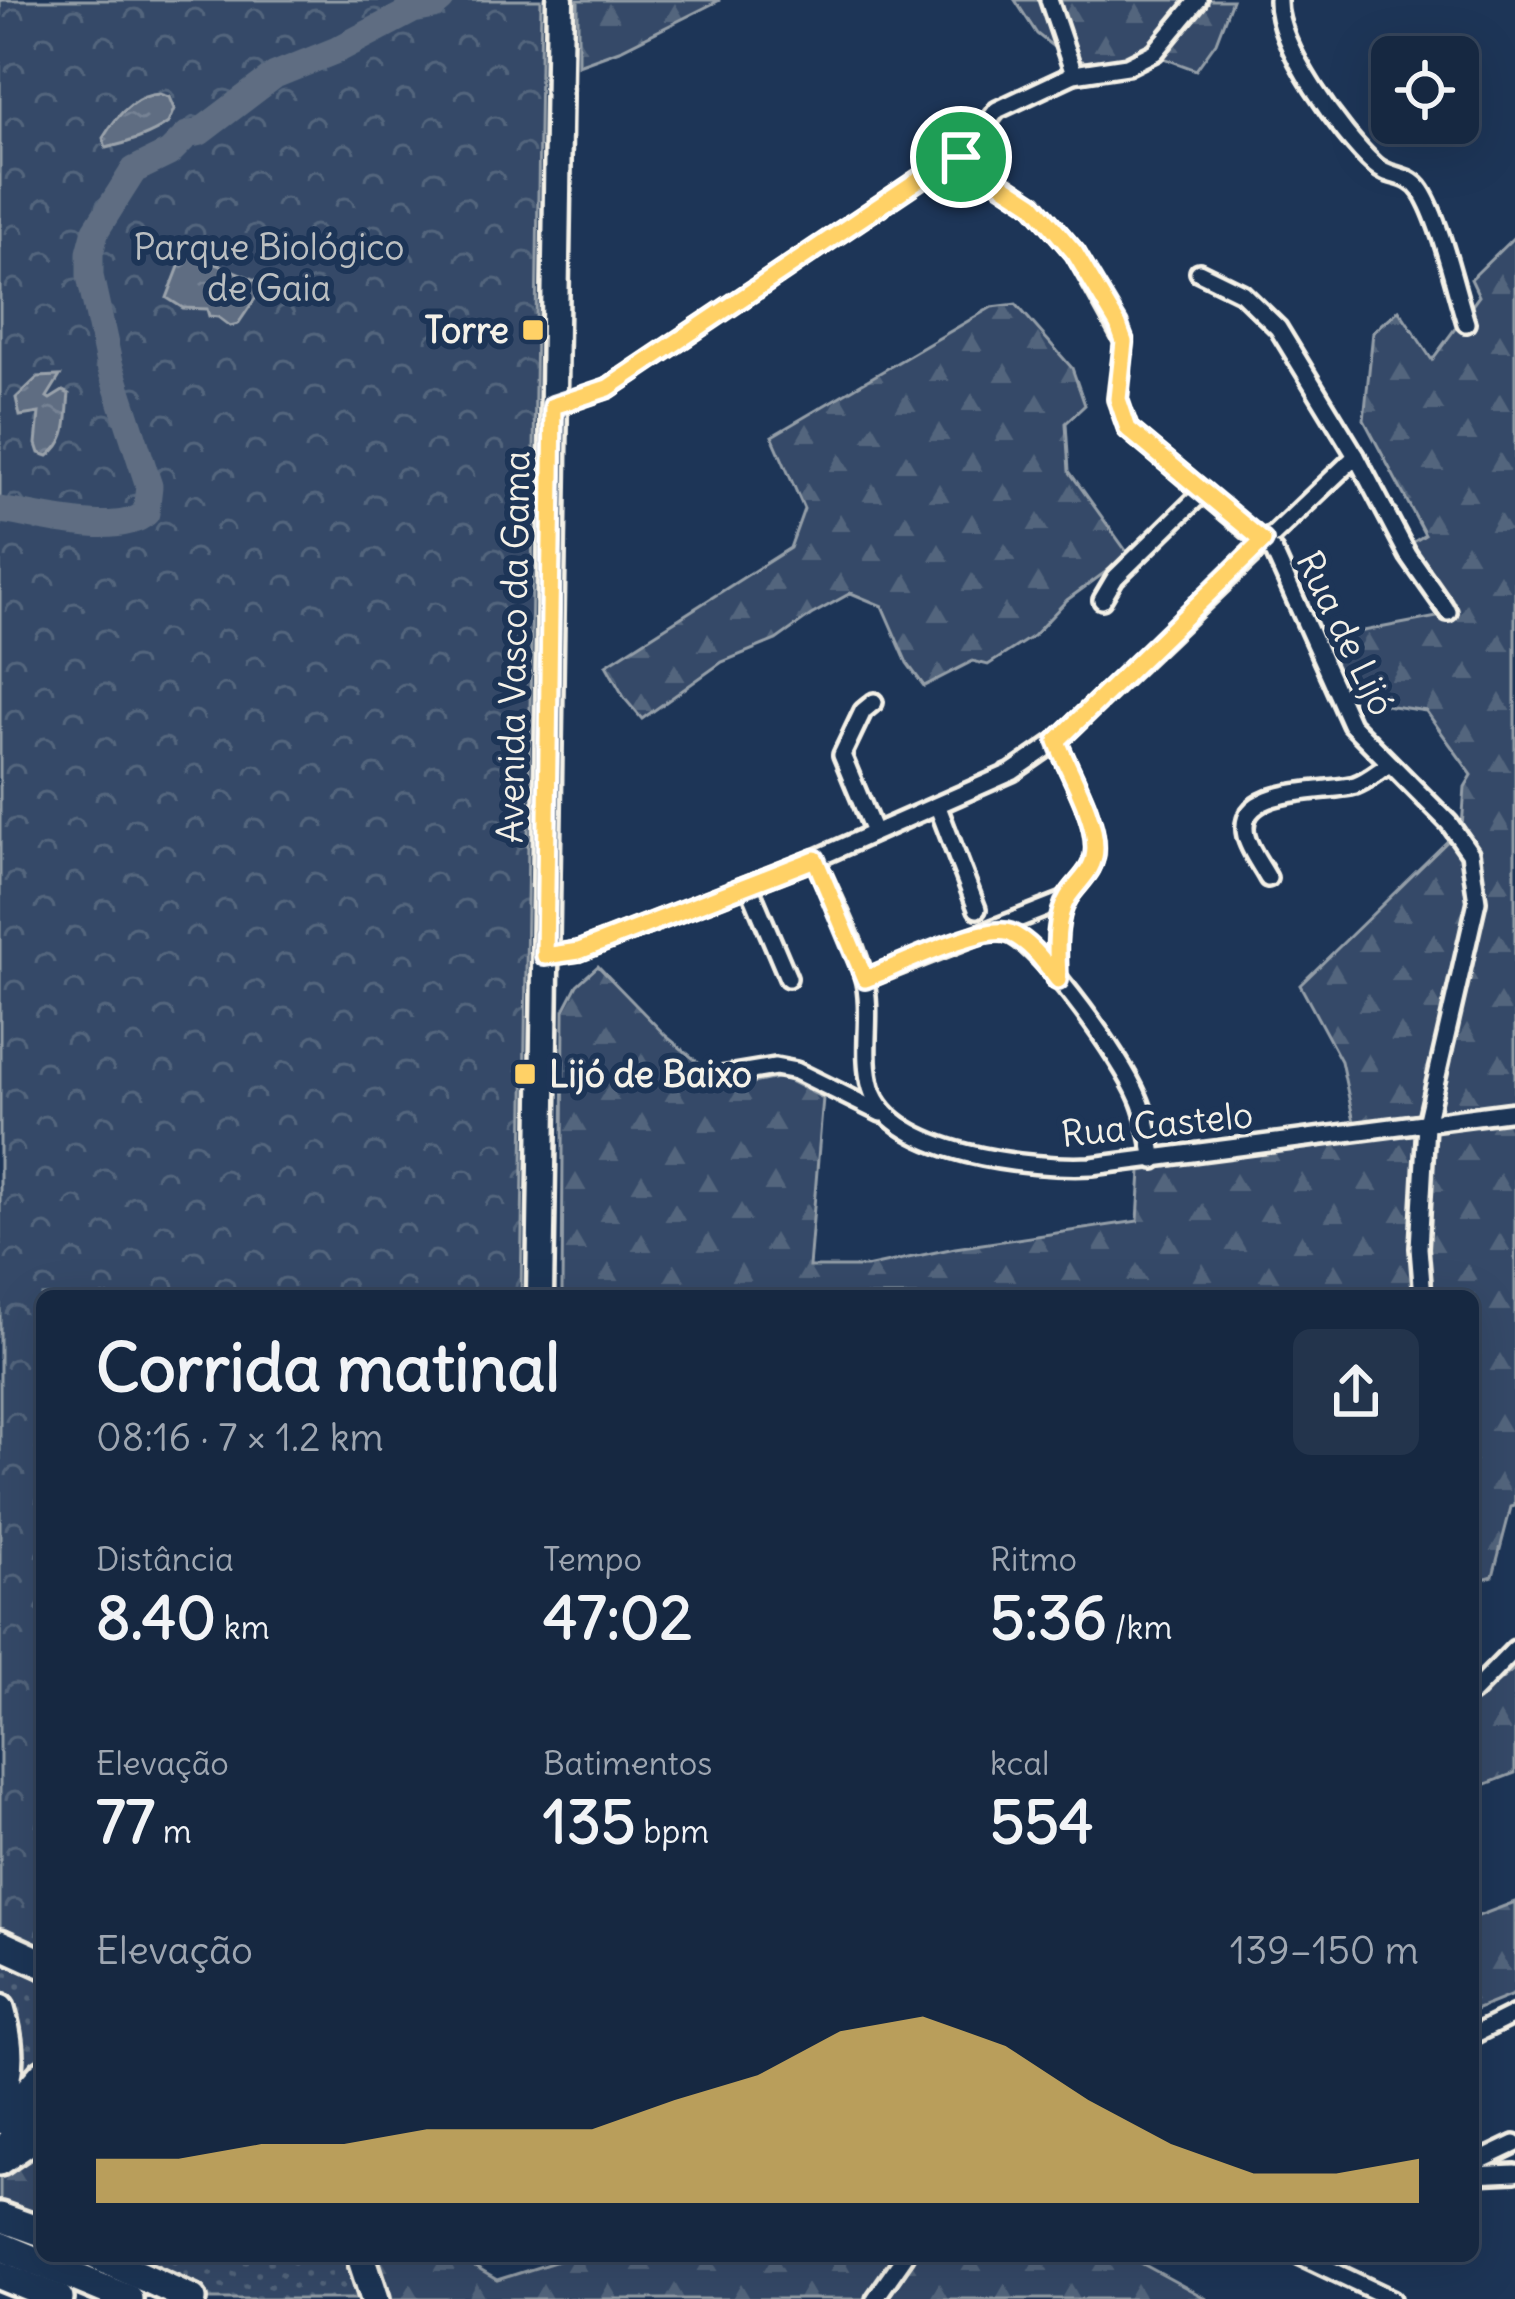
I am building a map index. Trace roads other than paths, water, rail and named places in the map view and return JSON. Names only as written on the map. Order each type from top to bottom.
[{"type":"highway","points":[[0,1944],[36,1960]]},
{"type":"highway","points":[[0,2009],[10,2056],[0,2102]]},
{"type":"highway","points":[[0,2157],[36,2136]]},
{"type":"highway","points":[[3,2228],[36,2231]]},
{"type":"highway","points":[[3,2228],[36,2247]]},
{"type":"highway","points":[[63,2262],[128,2299]]},
{"type":"highway","points":[[110,2262],[192,2299]]},
{"type":"highway","points":[[363,2262],[375,2299]]},
{"type":"highway","points":[[0,2276],[58,2299]]},
{"type":"main road","name":"Avenida Vasco da Gama","points":[[540,1290],[560,0]]},
{"type":"main road","points":[[0,2121],[36,2079]]},
{"type":"main road","points":[[0,2157],[36,2108]]},
{"type":"street","points":[[1049,0],[1074,74]]},
{"type":"street","points":[[553,406],[608,388],[942,164],[961,157],[997,110],[1074,74],[1127,66],[1155,52],[1198,0]]},
{"type":"street","points":[[1278,0],[1289,51],[1358,147],[1381,170],[1410,178],[1426,200],[1466,323]]},
{"type":"street","name":"Rua de Lijó","points":[[961,157],[1033,204],[1075,253],[1124,342],[1118,399],[1121,416],[1140,442],[1279,557],[1351,724],[1471,853],[1477,901],[1426,1124],[1419,1248],[1422,1290]]},
{"type":"street","points":[[1199,272],[1242,293],[1262,309],[1356,457],[1408,555],[1448,612]]},
{"type":"street","points":[[545,956],[579,951],[749,886],[1012,772],[1057,741],[1356,457]]},
{"type":"street","points":[[1102,600],[1115,578],[1203,492]]},
{"type":"street","points":[[874,702],[863,711],[842,755],[874,832]]},
{"type":"street","points":[[865,979],[1066,900],[1085,878],[1095,849],[1093,832],[1057,741]]},
{"type":"street","points":[[1268,878],[1245,834],[1245,821],[1253,811],[1265,800],[1294,791],[1354,785],[1388,765]]},
{"type":"street","points":[[938,807],[977,909]]},
{"type":"street","points":[[815,859],[865,979],[869,1082],[884,1115]]},
{"type":"street","points":[[749,886],[788,978]]},
{"type":"street","points":[[1058,980],[1057,942],[1066,900]]},
{"type":"street","points":[[986,931],[1009,932],[1036,952],[1058,980],[1131,1082],[1154,1160]]},
{"type":"street","name":"Rua Castelo","points":[[715,1077],[775,1067],[796,1071],[926,1139],[974,1155],[1073,1167],[1515,1111]]},
{"type":"street","points":[[1479,1686],[1515,1649]]},
{"type":"street","points":[[1479,2032],[1515,2014]]},
{"type":"street","points":[[1479,2161],[1515,2144]]},
{"type":"street","points":[[1479,2175],[1515,2174]]},
{"type":"street","points":[[875,2299],[901,2262]]},
{"type":"street","points":[[1310,2262],[1356,2291],[1392,2299]]},
{"type":"water","points":[[169,97],[174,109],[168,123],[106,148],[103,138],[119,116],[141,98]]},
{"type":"water","points":[[185,251],[265,284],[238,324],[230,326],[209,316],[207,309],[183,308],[167,298]]},
{"type":"water","points":[[60,376],[47,397],[63,391],[69,394],[67,420],[64,436],[48,456],[39,453],[36,444],[39,413],[20,416],[16,398],[38,377]]},
{"type":"waterway","points":[[0,510],[97,524],[116,524],[146,513],[149,486],[109,363],[90,276],[96,230],[134,170],[169,153],[187,135],[200,132],[275,75],[441,0]]},
{"type":"place","name":"Torre","points":[[533,330]]},
{"type":"place","name":"Lijó de Baixo","points":[[525,1074]]},
{"type":"park label","name":"Parque Biológico de Gaia","points":[[269,268]]}]
